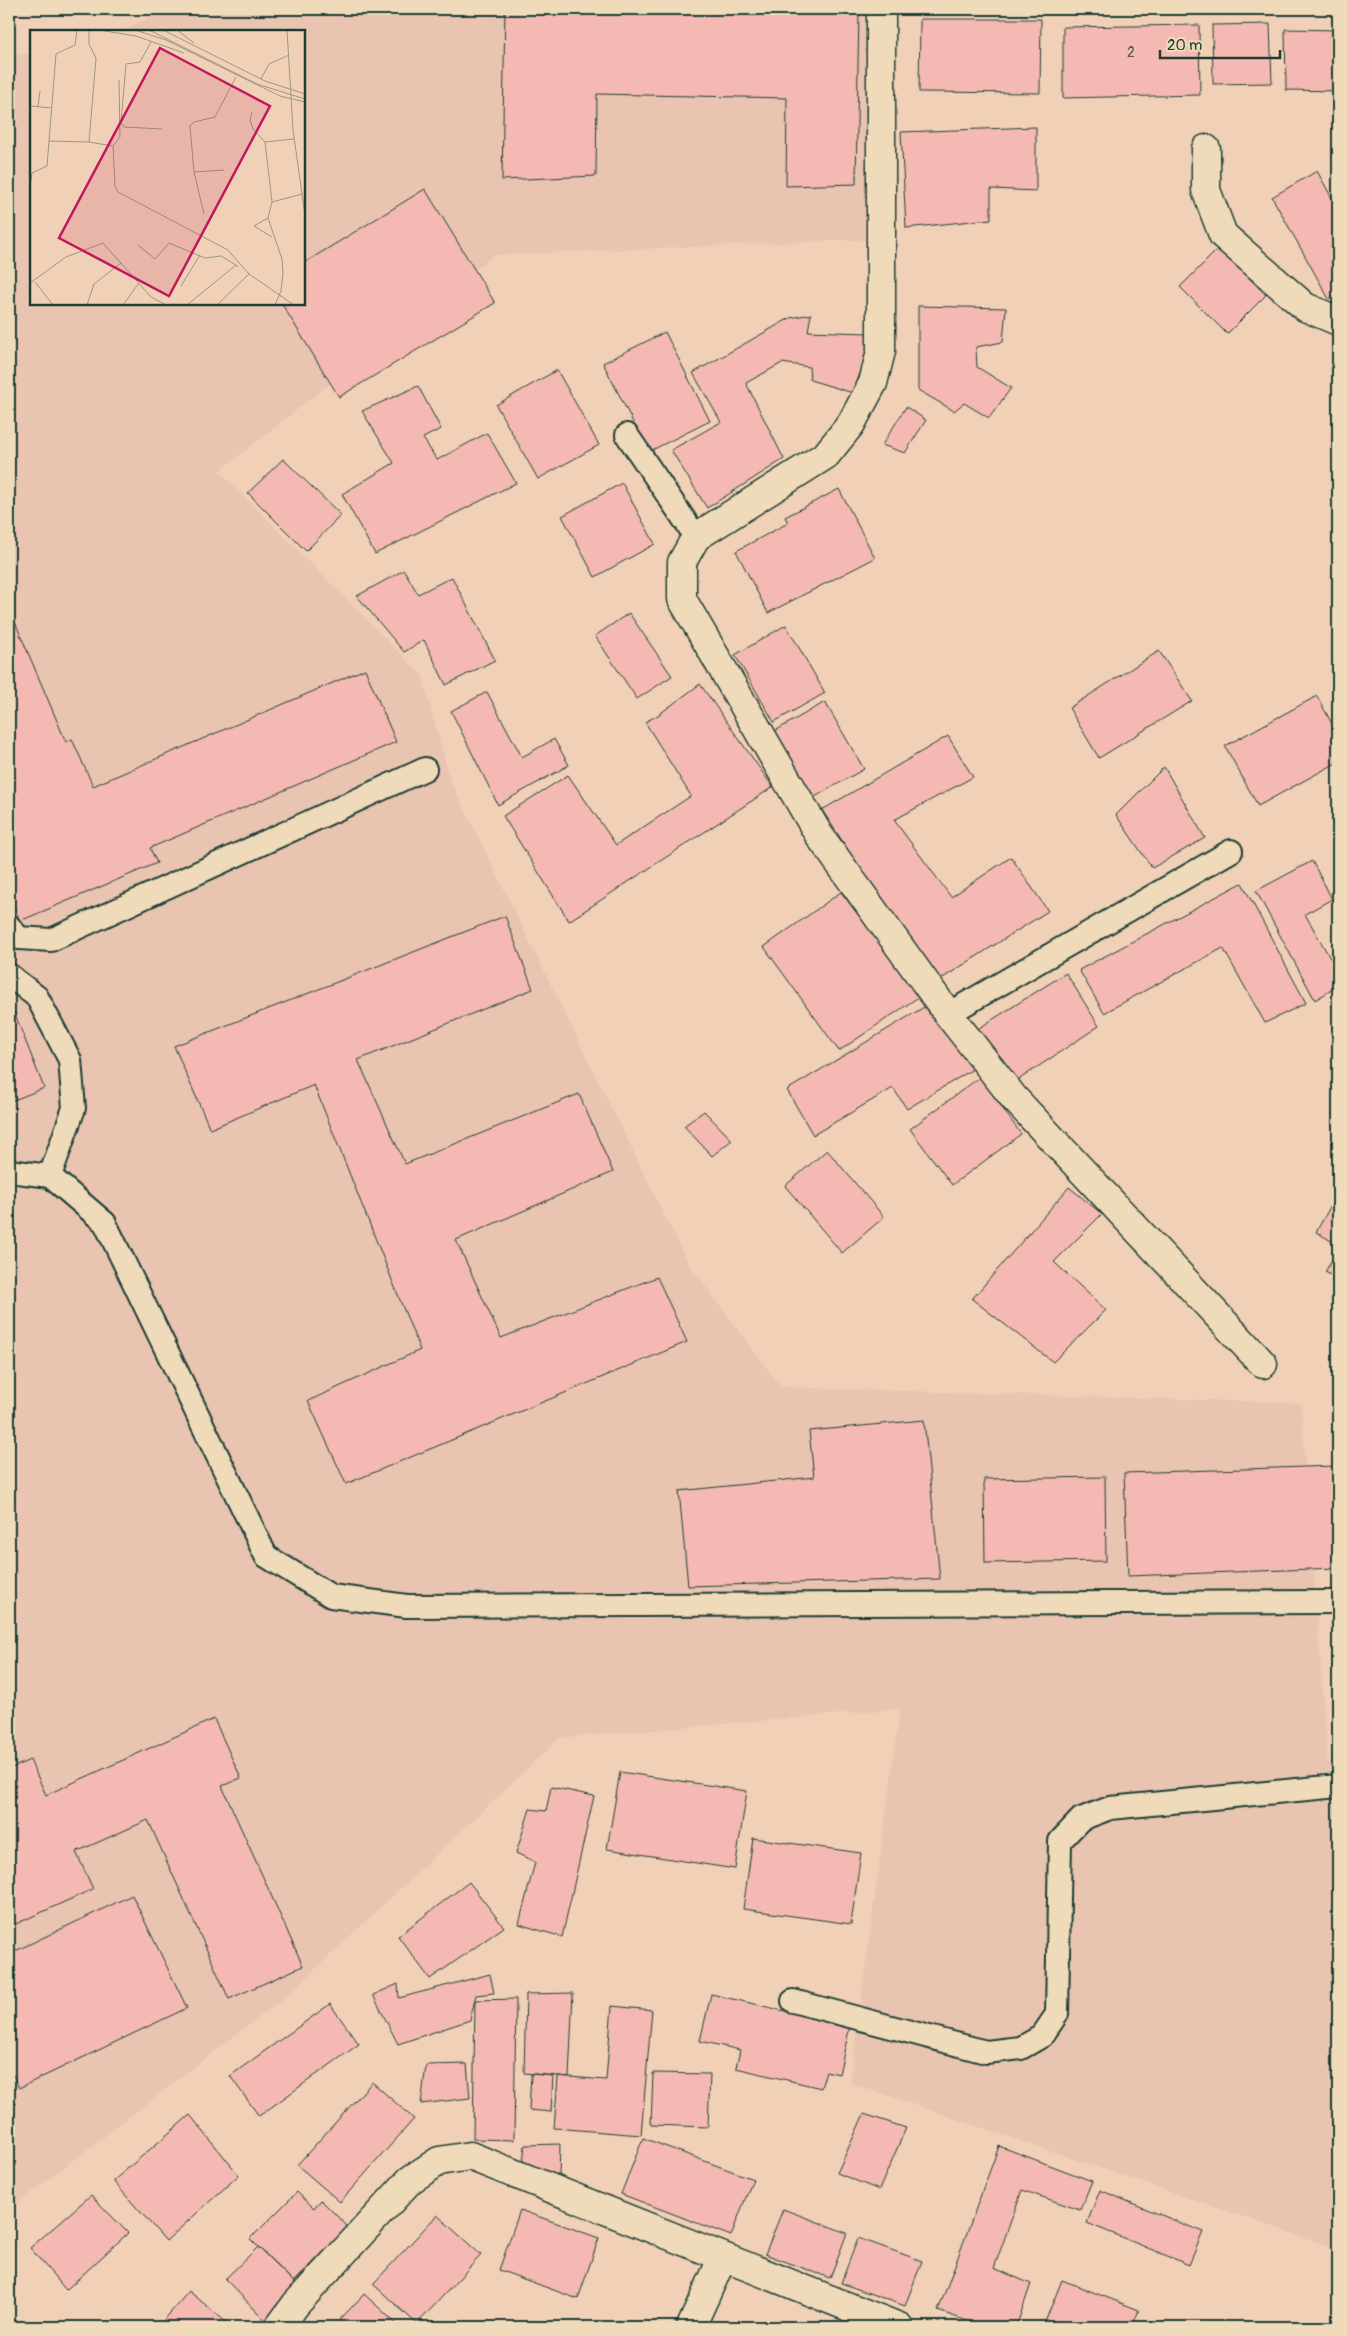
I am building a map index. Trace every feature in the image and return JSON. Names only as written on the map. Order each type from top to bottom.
[{"type":"street","points":[[881,9],[881,351],[873,383],[851,424],[826,455],[696,537],[682,562],[682,599],[819,835],[948,1014],[1014,1098],[1263,1364]]},
{"type":"street","points":[[1206,149],[1206,190],[1223,235],[1305,307],[1338,321]]},
{"type":"street","points":[[279,2327],[296,2304],[410,2180],[439,2161],[470,2156],[899,2327]]},
{"type":"street","points":[[691,2327],[723,2257]]},
{"type":"lane","points":[[627,435],[696,537]]},
{"type":"lane","points":[[9,926],[19,938],[51,940],[425,769]]},
{"type":"lane","points":[[948,1014],[1231,851]]},
{"type":"lane","points":[[9,974],[37,996],[70,1060],[74,1108],[50,1176]]},
{"type":"lane","points":[[9,1171],[50,1176],[106,1223],[266,1556],[331,1596],[408,1606],[1334,1602]]},
{"type":"lane","points":[[794,2001],[986,2052],[1021,2048],[1042,2036],[1057,2014],[1060,1841],[1081,1819],[1110,1808],[1338,1786]]},
{"type":"shaded area","points":[[168,9],[884,9],[874,239],[494,255],[219,471],[422,675],[450,780],[688,1263],[781,1387],[1301,1403],[1328,1763],[1338,1764],[1338,2249],[850,2083],[900,1709],[560,1738],[290,1993],[9,2210],[9,56],[30,54],[30,305],[305,305],[305,30],[123,30]]},
{"type":"building","points":[[505,9],[859,9],[856,184],[786,186],[787,98],[597,94],[596,176],[502,180]]},
{"type":"building","points":[[920,19],[1041,19],[1040,93],[919,92]]},
{"type":"building","points":[[1270,24],[1272,83],[1213,84],[1212,25]]},
{"type":"building","points":[[1199,25],[1200,95],[1063,98],[1063,27]]},
{"type":"building","points":[[1285,29],[1338,30],[1338,91],[1286,90]]},
{"type":"building","points":[[1036,127],[1036,191],[991,189],[991,219],[906,228],[901,132]]},
{"type":"building","points":[[1317,171],[1338,209],[1338,294],[1329,299],[1272,197]]},
{"type":"building","points":[[425,189],[495,303],[339,397],[283,305],[305,305],[305,262]]},
{"type":"building","points":[[1219,248],[1266,295],[1227,334],[1180,287]]},
{"type":"building","points":[[918,306],[1006,308],[1003,342],[976,347],[977,367],[1011,388],[989,418],[964,403],[954,411],[918,390]]},
{"type":"building","points":[[811,314],[808,331],[867,333],[869,348],[853,393],[810,380],[809,367],[782,363],[746,383],[784,459],[707,508],[671,450],[721,422],[693,373],[790,318]]},
{"type":"building","points":[[665,332],[710,421],[648,452],[603,363]]},
{"type":"building","points":[[557,370],[599,445],[538,479],[496,405]]},
{"type":"building","points":[[418,386],[441,429],[423,438],[437,460],[487,433],[516,483],[375,554],[342,494],[394,463],[362,411]]},
{"type":"building","points":[[906,407],[926,420],[905,453],[882,445]]},
{"type":"building","points":[[283,459],[341,515],[306,551],[248,493]]},
{"type":"building","points":[[622,483],[655,544],[595,577],[562,516]]},
{"type":"building","points":[[839,489],[875,558],[768,613],[736,551],[788,523],[785,517]]},
{"type":"building","points":[[404,570],[418,594],[452,577],[495,660],[446,685],[424,640],[404,652],[357,596]]},
{"type":"building","points":[[9,608],[66,742],[72,739],[93,786],[365,669],[396,742],[150,848],[157,863],[20,921],[9,895]]},
{"type":"building","points":[[629,613],[672,676],[637,699],[595,636]]},
{"type":"building","points":[[786,625],[825,693],[774,722],[735,655]]},
{"type":"building","points":[[1159,651],[1192,701],[1099,758],[1069,708]]},
{"type":"building","points":[[700,684],[773,787],[569,921],[503,816],[568,775],[616,845],[691,796],[645,722],[658,715]]},
{"type":"building","points":[[487,692],[522,757],[554,739],[569,765],[498,805],[451,711]]},
{"type":"building","points":[[1317,696],[1338,735],[1338,762],[1258,806],[1225,746]]},
{"type":"building","points":[[825,702],[864,769],[813,798],[775,731]]},
{"type":"building","points":[[948,736],[973,777],[894,820],[951,897],[1011,857],[1048,911],[935,983],[822,810]]},
{"type":"building","points":[[1164,767],[1205,838],[1152,868],[1116,815]]},
{"type":"building","points":[[1312,861],[1332,899],[1305,914],[1338,972],[1338,986],[1315,1000],[1256,891]]},
{"type":"building","points":[[1242,883],[1306,1003],[1265,1023],[1223,948],[1104,1013],[1079,970]]},
{"type":"building","points":[[841,892],[920,996],[839,1051],[764,947]]},
{"type":"building","points":[[505,916],[533,989],[358,1060],[405,1164],[579,1094],[613,1172],[456,1240],[501,1338],[657,1277],[687,1342],[346,1484],[308,1401],[420,1350],[314,1085],[210,1129],[174,1046]]},
{"type":"building","points":[[1066,973],[1099,1026],[1018,1080],[976,1030]]},
{"type":"building","points":[[11,1004],[44,1088],[9,1102],[9,1005]]},
{"type":"building","points":[[929,1004],[973,1069],[907,1109],[893,1088],[813,1135],[787,1090]]},
{"type":"building","points":[[980,1077],[1021,1134],[952,1185],[910,1129]]},
{"type":"building","points":[[704,1111],[732,1140],[712,1156],[684,1126]]},
{"type":"building","points":[[827,1150],[884,1217],[842,1253],[785,1186]]},
{"type":"building","points":[[1069,1187],[1102,1214],[1054,1262],[1106,1310],[1053,1362],[972,1299]]},
{"type":"building","points":[[1338,1193],[1338,1245],[1316,1232]]},
{"type":"building","points":[[1338,1249],[1338,1279],[1325,1272]]},
{"type":"building","points":[[924,1420],[940,1579],[688,1586],[679,1491],[814,1477],[809,1431]]},
{"type":"building","points":[[1335,1466],[1338,1568],[1128,1576],[1124,1473]]},
{"type":"building","points":[[1105,1477],[1106,1561],[985,1563],[984,1479]]},
{"type":"building","points":[[214,1719],[241,1778],[222,1786],[303,1966],[229,1999],[148,1820],[76,1852],[93,1889],[9,1927],[9,1769],[30,1760],[46,1795]]},
{"type":"building","points":[[620,1772],[747,1791],[735,1869],[607,1849]]},
{"type":"building","points":[[551,1787],[594,1796],[562,1937],[519,1924],[535,1862],[516,1853],[530,1809],[546,1811]]},
{"type":"building","points":[[753,1838],[861,1853],[851,1924],[743,1909]]},
{"type":"building","points":[[469,1882],[504,1927],[430,1979],[398,1936]]},
{"type":"building","points":[[132,1895],[187,2008],[19,2088],[9,2067],[9,1954]]},
{"type":"building","points":[[490,1974],[494,1993],[476,1995],[470,2020],[398,2044],[373,1995],[398,1984],[399,1998]]},
{"type":"building","points":[[573,1993],[569,2077],[524,2073],[526,1994]]},
{"type":"building","points":[[711,1994],[850,2026],[839,2074],[826,2071],[821,2088],[736,2068],[740,2050],[700,2041]]},
{"type":"building","points":[[516,1999],[514,2140],[473,2139],[475,2000]]},
{"type":"building","points":[[330,2004],[359,2044],[259,2116],[230,2076]]},
{"type":"building","points":[[612,2006],[652,2010],[641,2135],[554,2128],[558,2076],[606,2080]]},
{"type":"building","points":[[467,2064],[470,2098],[421,2104],[426,2065]]},
{"type":"building","points":[[653,2073],[710,2074],[708,2127],[651,2125]]},
{"type":"building","points":[[531,2074],[553,2076],[551,2112],[529,2110]]},
{"type":"building","points":[[372,2082],[414,2119],[340,2202],[297,2165]]},
{"type":"building","points":[[864,2114],[906,2128],[879,2190],[837,2173]]},
{"type":"building","points":[[190,2115],[239,2175],[166,2241],[113,2181]]},
{"type":"building","points":[[643,2138],[753,2179],[731,2236],[621,2194]]},
{"type":"building","points":[[560,2144],[559,2177],[522,2171],[525,2145]]},
{"type":"building","points":[[999,2146],[1092,2181],[1080,2210],[1022,2190],[994,2268],[1031,2284],[1016,2327],[985,2327],[938,2311]]},
{"type":"building","points":[[1100,2190],[1203,2232],[1189,2265],[1087,2223]]},
{"type":"building","points":[[297,2192],[314,2208],[321,2200],[348,2227],[294,2282],[250,2239]]},
{"type":"building","points":[[91,2195],[128,2233],[66,2290],[30,2248]]},
{"type":"building","points":[[783,2209],[847,2233],[830,2278],[765,2254]]},
{"type":"building","points":[[520,2210],[599,2238],[578,2299],[499,2270]]},
{"type":"building","points":[[437,2215],[481,2255],[417,2324],[373,2284]]},
{"type":"building","points":[[858,2238],[922,2261],[905,2306],[841,2283]]},
{"type":"building","points":[[258,2247],[300,2288],[267,2322],[225,2279]]},
{"type":"building","points":[[1062,2280],[1139,2310],[1132,2327],[1043,2327]]},
{"type":"building","points":[[189,2291],[232,2327],[158,2327]]},
{"type":"building","points":[[364,2294],[400,2327],[333,2327]]},
{"type":"building","points":[[618,2320],[632,2327],[614,2327]]}]
